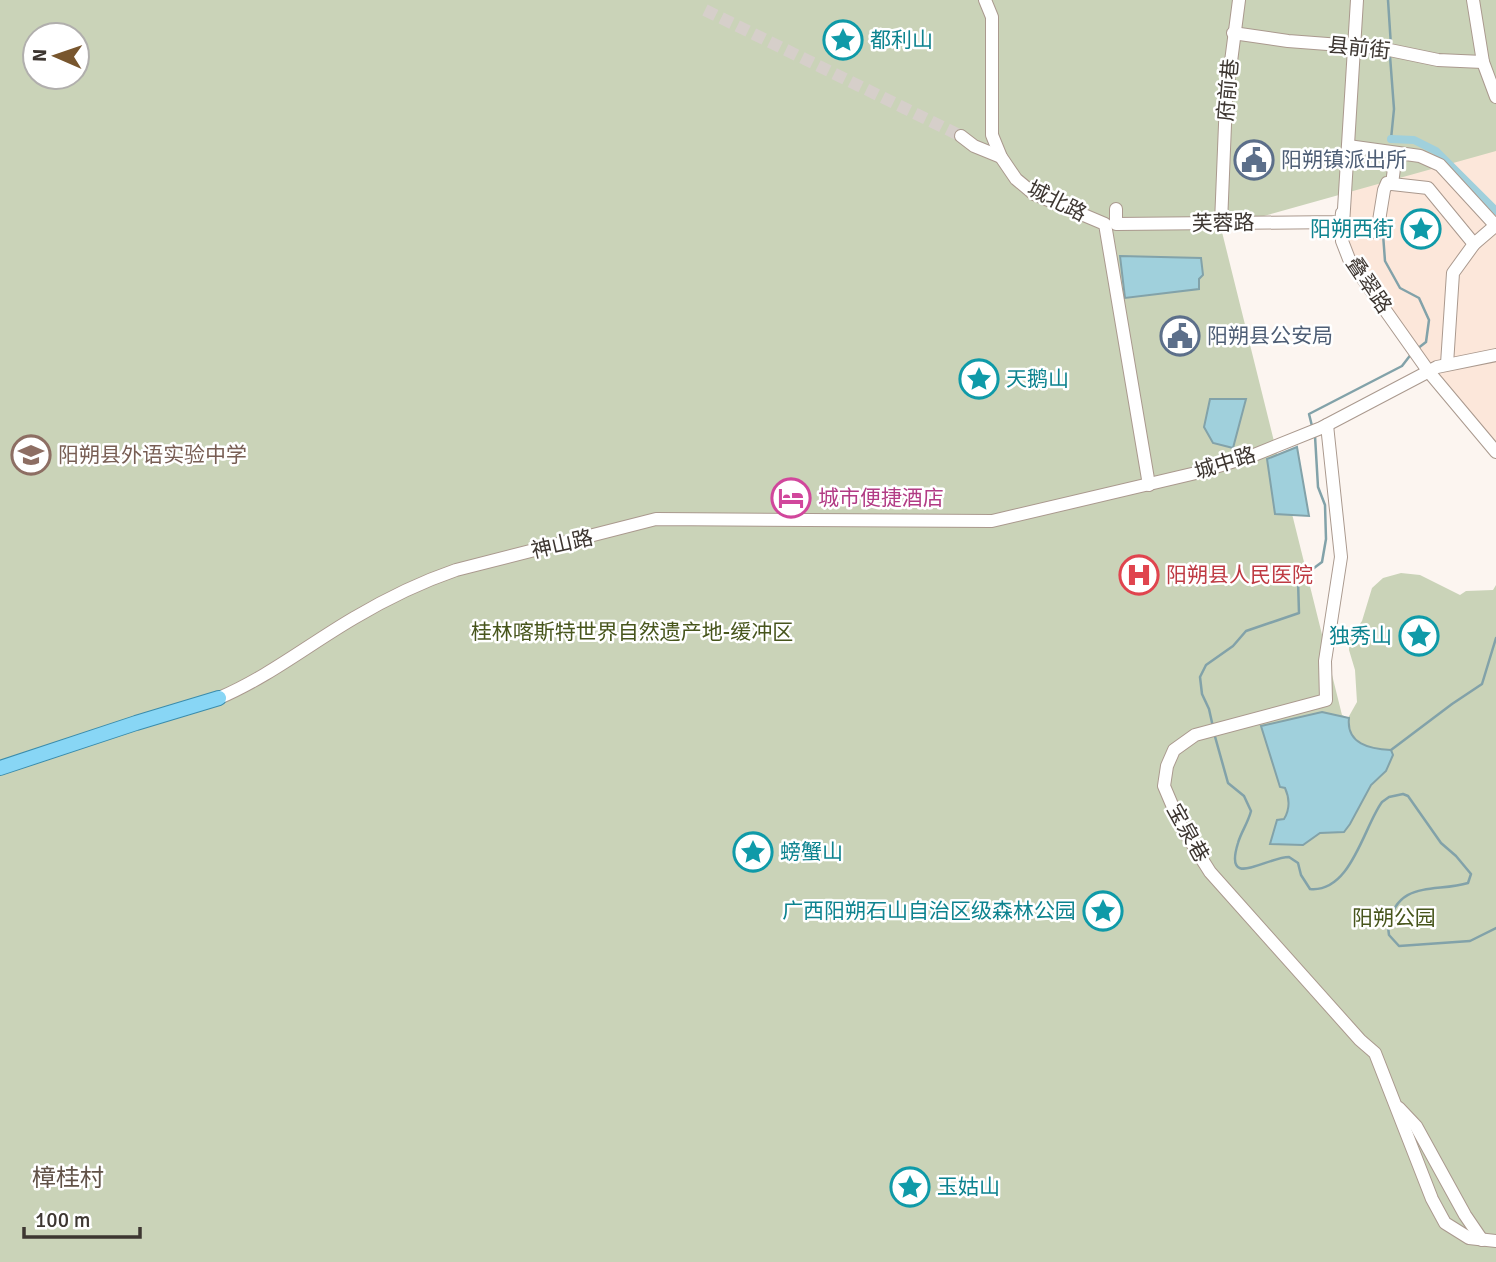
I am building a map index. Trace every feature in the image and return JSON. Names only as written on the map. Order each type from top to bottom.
[{"type":"main road","points":[[0,768],[219,698]]},
{"type":"street","name":"城北路","points":[[985,0],[992,17],[992,135],[1001,157],[1016,178],[1034,194],[1111,224],[1149,485]]},
{"type":"street","name":"府前巷","points":[[1221,222],[1226,100],[1239,0]]},
{"type":"street","points":[[1116,209],[1111,224],[1341,222],[1357,0]]},
{"type":"street","name":"叠翠路","points":[[1357,0],[1341,222],[1342,241],[1349,259],[1429,372],[1496,452]]},
{"type":"street","points":[[1473,0],[1483,62],[1496,97]]},
{"type":"street","name":"县前街","points":[[1233,33],[1288,41],[1380,48],[1438,60],[1483,62]]},
{"type":"street","points":[[961,136],[974,146],[1001,157]]},
{"type":"street","points":[[1348,146],[1420,156],[1440,164],[1496,226],[1474,244],[1453,274],[1447,364]]},
{"type":"street","points":[[1392,184],[1395,153]]},
{"type":"street","points":[[1377,233],[1387,183],[1428,188],[1474,244]]},
{"type":"street","name":"芙蓉路","points":[[1111,224],[1341,222]]},
{"type":"street","name":"城中路","points":[[937,521],[992,521],[1149,485],[1254,455],[1324,426],[1447,364],[1496,355]]},
{"type":"street","name":"宝泉巷","points":[[1324,426],[1341,557],[1325,661],[1326,700],[1195,735],[1174,750],[1167,766],[1164,786],[1196,854],[1268,938],[1360,1040],[1375,1053],[1432,1199],[1445,1223],[1469,1238],[1496,1241]]},
{"type":"street","name":"神山路","points":[[219,698],[253,683],[352,619],[436,576],[656,519],[937,521]]},
{"type":"street","points":[[1395,1105],[1416,1126],[1482,1241]]},
{"type":"shaded area","name":"阳朔西街","points":[[1496,0],[1496,443],[1436,371],[1353,254],[1347,240],[1354,134]]},
{"type":"green space","name":"桂林喀斯特世界自然遗产地-缓冲区","points":[[0,0],[1496,0],[1496,151],[1221,228],[1342,715],[1348,718],[1357,702],[1355,670],[1349,650],[1350,638],[1362,621],[1372,588],[1383,578],[1401,573],[1420,575],[1460,595],[1466,591],[1493,590],[1496,585],[1496,1262],[0,1262]]},
{"type":"water","points":[[1120,256],[1201,258],[1203,275],[1199,279],[1199,289],[1125,298]]},
{"type":"water","points":[[1210,399],[1246,399],[1233,448],[1213,443],[1204,427]]},
{"type":"water","points":[[1297,447],[1309,516],[1275,514],[1267,459]]},
{"type":"water","points":[[1322,712],[1349,718],[1351,734],[1355,739],[1368,746],[1391,750],[1393,755],[1386,771],[1371,785],[1344,832],[1320,833],[1303,845],[1270,844],[1277,820],[1284,819],[1286,815],[1288,800],[1285,788],[1280,787],[1261,726]]},
{"type":"waterway","points":[[1388,0],[1391,46]]},
{"type":"waterway","points":[[1390,56],[1394,109],[1391,139]]},
{"type":"waterway","points":[[1391,139],[1414,140],[1436,151],[1496,211]]},
{"type":"waterway","points":[[1383,234],[1385,261],[1400,288],[1419,298],[1429,320],[1426,342],[1417,349]]},
{"type":"waterway","points":[[1312,426],[1309,414],[1402,366],[1412,353]]},
{"type":"waterway","points":[[1213,727],[1202,694],[1200,677],[1206,665],[1233,646],[1246,631],[1299,613],[1298,580],[1322,562],[1326,539],[1325,505],[1318,487],[1315,436]]},
{"type":"waterway","points":[[1391,750],[1482,684],[1496,638]]},
{"type":"waterway","points":[[1214,733],[1228,783],[1244,796],[1251,811],[1235,857],[1236,865],[1241,869],[1289,857],[1298,863],[1301,875],[1310,889],[1324,887],[1346,870],[1382,802],[1389,797],[1403,794],[1408,796],[1441,843],[1471,874],[1468,883],[1419,891],[1400,901],[1388,927],[1389,935],[1399,946],[1470,941],[1496,928]]},
{"type":"tunnel","points":[[705,10],[961,136]]},
{"type":"place","name":"都利山","points":[[843,40]]},
{"type":"place","name":"阳朔镇派出所","points":[[1254,160]]},
{"type":"place","name":"阳朔西街","points":[[1421,229]]},
{"type":"place","name":"阳朔县公安局","points":[[1180,336]]},
{"type":"place","name":"天鹅山","points":[[979,379]]},
{"type":"place","name":"阳朔县外语实验中学","points":[[31,455]]},
{"type":"place","name":"城市便捷酒店","points":[[791,498]]},
{"type":"place","name":"阳朔县人民医院","points":[[1139,575]]},
{"type":"place","name":"独秀山","points":[[1419,636]]},
{"type":"place","name":"螃蟹山","points":[[753,852]]},
{"type":"place","name":"广西阳朔石山自治区级森林公园","points":[[1103,911]]},
{"type":"place","name":"玉姑山","points":[[910,1187]]},
{"type":"district","name":"樟桂村","points":[[68,1178]]},
{"type":"park label","name":"阳朔公园","points":[[1394,918]]}]
